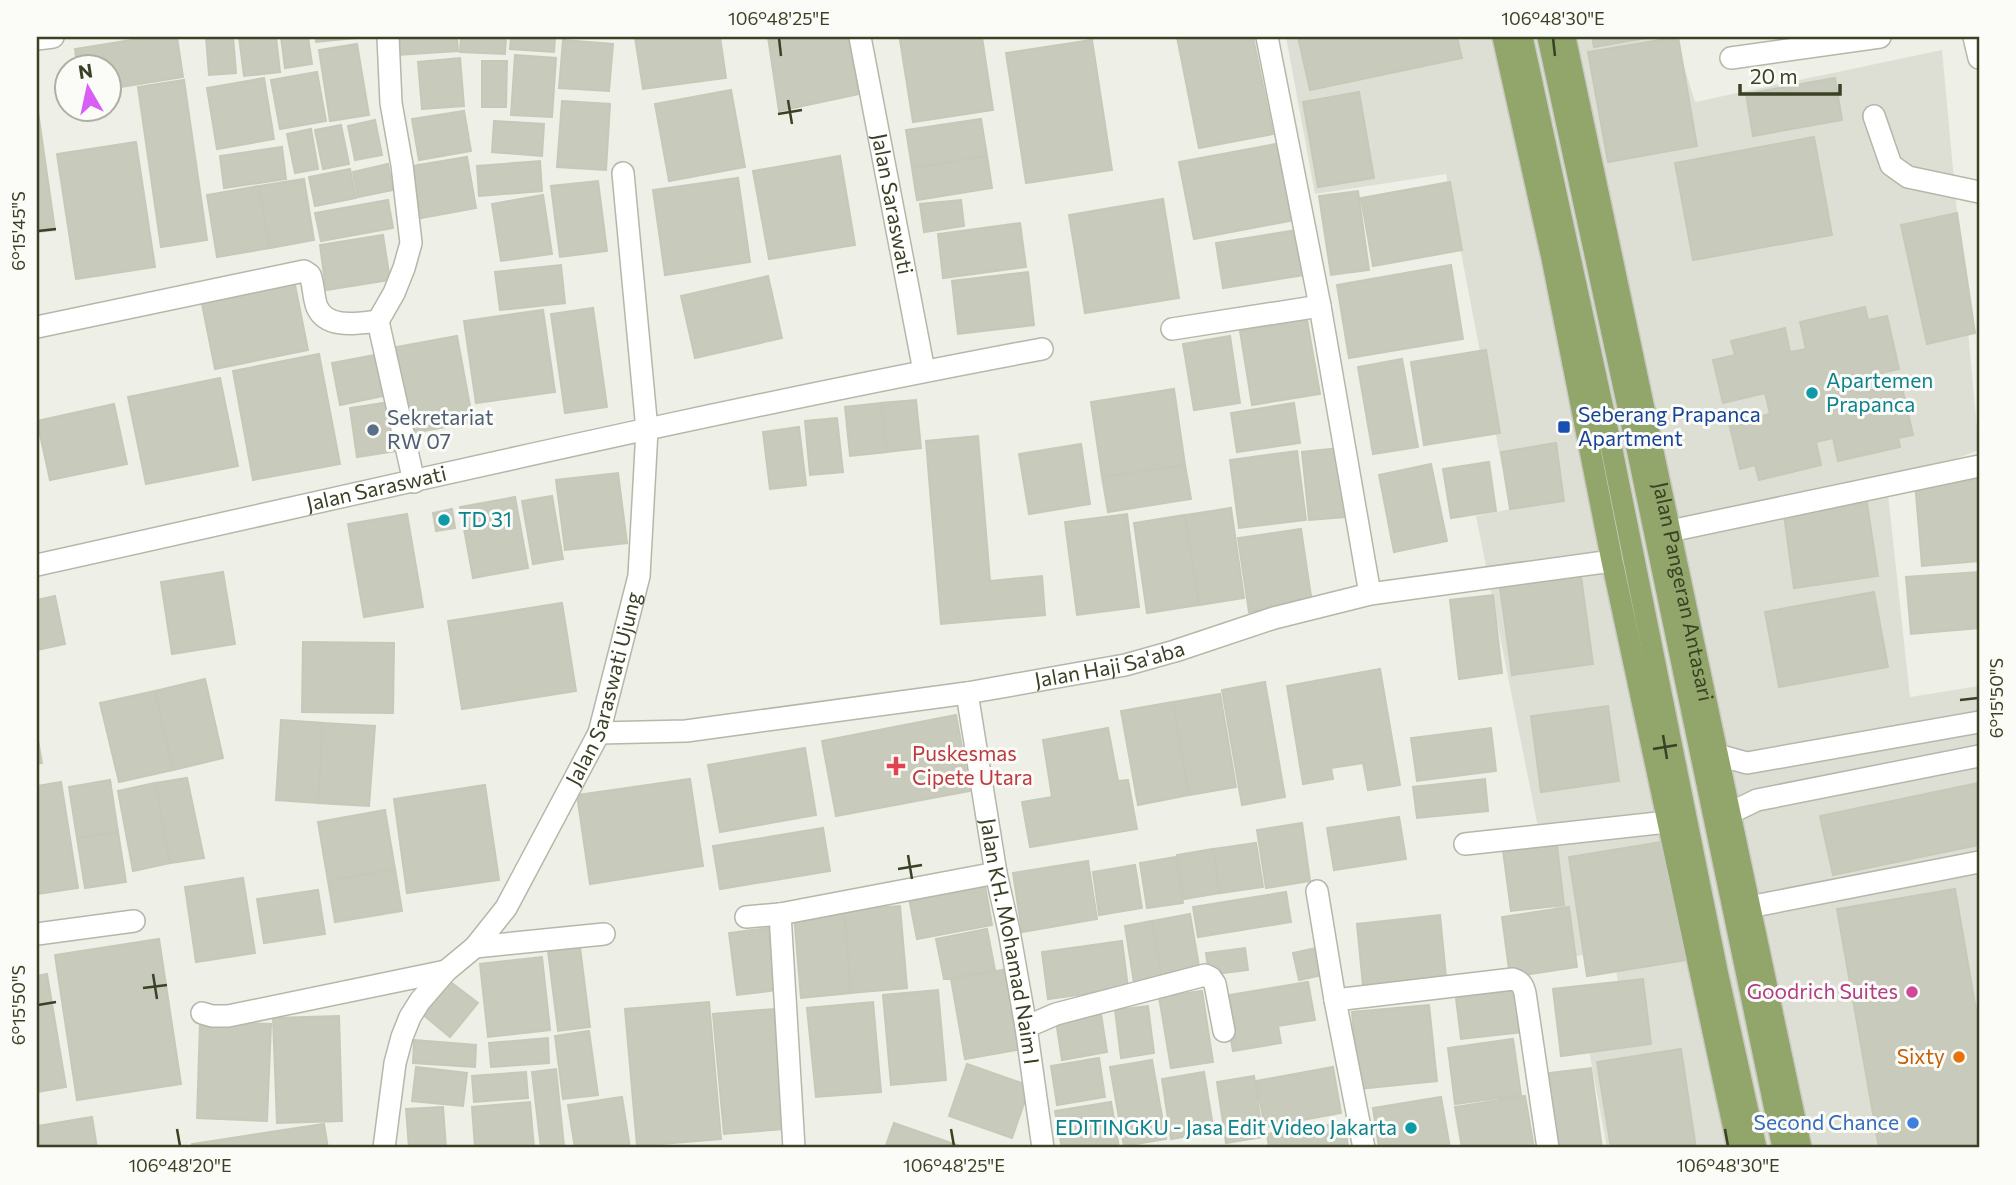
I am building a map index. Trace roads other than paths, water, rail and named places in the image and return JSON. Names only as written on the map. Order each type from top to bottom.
[{"type":"main road","points":[[1503,37],[1552,258],[1612,561],[1738,1148]]},
{"type":"main road","points":[[1522,37],[1613,455],[1717,971],[1756,1148]]},
{"type":"main road","points":[[1548,37],[1783,1148]]},
{"type":"main road","name":"Jalan Pangeran Antasari","points":[[1565,37],[1730,813],[1757,913],[1801,1148]]},
{"type":"street","points":[[37,39],[53,37]]},
{"type":"street","points":[[388,37],[391,103],[411,243],[394,293],[378,321],[414,482]]},
{"type":"street","name":"Jalan Saraswati","points":[[860,37],[923,371]]},
{"type":"street","points":[[1267,37],[1320,306],[1370,594]]},
{"type":"street","points":[[1731,58],[1880,37]]},
{"type":"street","points":[[1974,37],[1979,58]]},
{"type":"street","points":[[1874,116],[1891,165],[1908,177],[1979,192]]},
{"type":"street","name":"Jalan Saraswati Ujung","points":[[384,1148],[395,1063],[410,1017],[446,971],[475,947],[506,908],[599,733],[639,576],[647,430],[623,173]]},
{"type":"street","points":[[37,327],[304,271],[310,275],[317,307],[326,319],[347,324],[378,321]]},
{"type":"street","points":[[1172,329],[1320,306]]},
{"type":"street","name":"Jalan Saraswati","points":[[37,565],[647,430],[923,371],[1042,349]]},
{"type":"street","points":[[1670,531],[1979,466]]},
{"type":"street","name":"Jalan Haji Sa'aba","points":[[599,733],[686,732],[967,693],[1125,665],[1274,618],[1370,594],[1612,561]]},
{"type":"street","name":"Jalan KH. Mohamad Naim I","points":[[967,693],[996,873],[1026,1027],[1043,1148]]},
{"type":"street","points":[[1718,755],[1747,763],[1979,722]]},
{"type":"street","points":[[1730,813],[1757,800],[1979,756]]},
{"type":"street","points":[[1465,844],[1667,822]]},
{"type":"street","points":[[1757,913],[1979,862]]},
{"type":"street","points":[[746,917],[780,914],[996,873]]},
{"type":"street","points":[[1317,891],[1364,1148]]},
{"type":"street","points":[[780,914],[794,1148]]},
{"type":"street","points":[[37,934],[134,921]]},
{"type":"street","points":[[475,947],[604,934]]},
{"type":"street","points":[[202,1013],[228,1016],[446,971]]},
{"type":"street","points":[[1026,1027],[1056,1014],[1205,975],[1211,978],[1215,985],[1224,1031]]},
{"type":"street","points":[[1335,1000],[1513,979],[1523,984],[1548,1148]]},
{"type":"place","name":"Apartemen Prapanca","points":[[1812,393]]},
{"type":"place","name":"Seberang Prapanca Apartment","points":[[1564,427]]},
{"type":"place","name":"Sekretariat RW 07","points":[[373,430]]},
{"type":"place","name":"TD 31","points":[[444,520]]},
{"type":"place","name":"Puskesmas Cipete Utara","points":[[896,766]]},
{"type":"place","name":"Goodrich Suites","points":[[1912,992]]},
{"type":"place","name":"Sixty","points":[[1959,1057]]},
{"type":"place","name":"Second Chance","points":[[1913,1123]]},
{"type":"place","name":"EDITINGKU - Jasa Edit Video Jakarta","points":[[1411,1128]]}]
